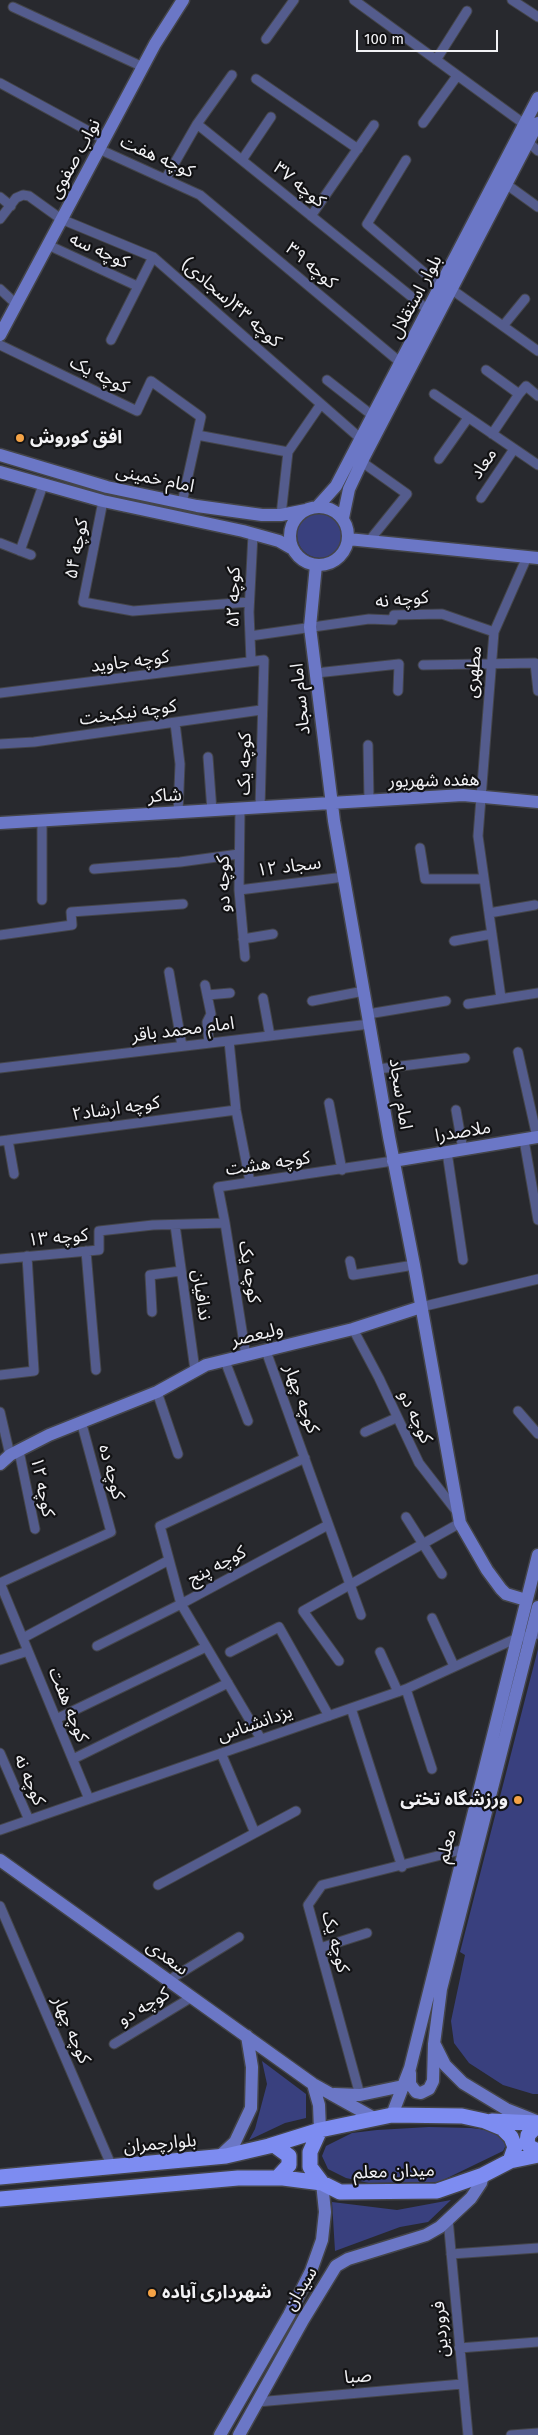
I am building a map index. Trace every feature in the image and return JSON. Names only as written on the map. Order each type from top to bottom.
[{"type":"main road","name":"نواب صفوی","points":[[0,337],[143,68],[182,0]]},
{"type":"main road","name":"بلوار استقلال","points":[[312,508],[336,486],[428,310],[446,288],[506,184],[531,130],[538,98]]},
{"type":"main road","name":"بلوار استقلال","points":[[342,518],[349,489],[446,288],[531,130]]},
{"type":"main road","name":"امام خمینی","points":[[0,455],[107,487],[182,503],[262,516],[281,515],[312,508]]},
{"type":"main road","name":"امام خمینی","points":[[0,472],[103,501],[253,534],[279,541],[293,549]]},
{"type":"main road","points":[[327,507],[342,518],[346,524],[348,539],[341,556],[325,564],[316,565],[306,562],[293,549],[290,531],[293,522],[312,508],[327,507]]},
{"type":"main road","points":[[348,539],[532,558]]},
{"type":"main road","name":"امام سجاد","points":[[316,565],[310,627],[331,802],[393,1161],[414,1265],[459,1518],[487,1570],[501,1588],[506,1594],[526,1600]]},
{"type":"main road","name":"هفده شهریور","points":[[331,802],[463,795],[538,802]]},
{"type":"main road","name":"شاکر","points":[[0,823],[331,802]]},
{"type":"main road","name":"ملاصدرا","points":[[393,1161],[538,1137]]},
{"type":"main road","name":"ولیعصر","points":[[0,1464],[14,1453],[81,1421],[157,1392],[195,1370],[353,1329],[421,1307]]},
{"type":"main road","name":"معلم","points":[[392,2115],[410,2068],[538,1555]]},
{"type":"main road","name":"معلم","points":[[410,2068],[409,2078],[413,2089],[421,2093],[429,2089],[432,2081],[434,2044],[441,1989],[535,1635],[538,1607]]},
{"type":"main road","name":"سعدی","points":[[0,1860],[313,2084],[374,2118]]},
{"type":"main road","points":[[219,2157],[235,2142],[251,2108],[252,2067],[247,2036]]},
{"type":"main road","points":[[434,2044],[445,2065],[462,2083],[506,2109],[538,2123]]},
{"type":"main road","points":[[313,2084],[319,2105],[320,2130],[310,2152],[310,2167],[322,2183]]},
{"type":"main road","points":[[332,2094],[360,2095],[403,2086]]},
{"type":"main road","points":[[320,2130],[392,2115],[462,2116],[485,2121],[538,2123]]},
{"type":"main road","points":[[485,2121],[502,2128],[511,2137],[515,2147],[510,2162]]},
{"type":"main road","points":[[538,2123],[528,2135],[527,2143],[531,2148],[538,2151]]},
{"type":"main road","name":"بلوارچمران","points":[[0,2177],[219,2157],[274,2145],[320,2130]]},
{"type":"main road","points":[[274,2145],[289,2156],[289,2165],[277,2178]]},
{"type":"main road","name":"میدان معلم","points":[[322,2183],[340,2192],[437,2191],[483,2175],[510,2162],[538,2155]]},
{"type":"main road","name":"سیدان","points":[[238,2435],[327,2278],[336,2266],[348,2259],[426,2235],[448,2219],[471,2198],[481,2183],[483,2175]]},
{"type":"main road","points":[[0,2200],[238,2178],[277,2178],[322,2183]]},
{"type":"main road","name":"سیدان","points":[[220,2435],[289,2315],[311,2271],[322,2240],[325,2212],[322,2183]]},
{"type":"main road","points":[[311,2271],[327,2278]]},
{"type":"street","points":[[266,40],[294,0]]},
{"type":"street","points":[[354,0],[531,130],[538,151]]},
{"type":"street","points":[[512,0],[538,18]]},
{"type":"street","points":[[13,7],[143,68]]},
{"type":"street","points":[[436,60],[467,11]]},
{"type":"street","points":[[166,178],[197,124],[232,75]]},
{"type":"street","points":[[423,123],[457,76]]},
{"type":"street","points":[[256,79],[358,149]]},
{"type":"street","name":"کوچه هفت","points":[[0,82],[103,145],[200,195]]},
{"type":"street","points":[[242,160],[271,118]]},
{"type":"street","name":"کوچه ۳۷","points":[[197,124],[428,310]]},
{"type":"street","points":[[311,216],[374,125]]},
{"type":"street","points":[[406,160],[367,224],[446,288],[536,346]]},
{"type":"street","points":[[506,184],[538,207]]},
{"type":"street","name":"کوچه ۴۳(سجادی)","points":[[10,206],[22,195],[29,196],[61,220],[153,257],[361,440]]},
{"type":"street","name":"کوچه ۳۹","points":[[200,195],[401,363]]},
{"type":"street","points":[[0,197],[10,206],[0,219]]},
{"type":"street","name":"کوچه سه","points":[[48,245],[137,286]]},
{"type":"street","points":[[111,340],[153,257]]},
{"type":"street","points":[[0,289],[16,304]]},
{"type":"street","points":[[503,326],[525,298]]},
{"type":"street","name":"کوچه یک","points":[[0,337],[137,410],[151,381],[201,417],[197,435]]},
{"type":"street","points":[[486,370],[519,394]]},
{"type":"street","points":[[327,380],[373,416]]},
{"type":"street","points":[[492,434],[526,386],[538,396]]},
{"type":"street","points":[[434,394],[538,465]]},
{"type":"street","points":[[281,515],[288,452],[321,404]]},
{"type":"street","points":[[439,459],[468,418]]},
{"type":"street","points":[[182,503],[197,435],[288,452]]},
{"type":"street","name":"معاد","points":[[481,498],[514,449]]},
{"type":"street","points":[[362,462],[407,494],[369,541]]},
{"type":"street","points":[[20,551],[43,485]]},
{"type":"street","name":"کوچه ۵۴","points":[[103,501],[83,602],[133,611],[249,602]]},
{"type":"street","name":"کوچه ۵۲","points":[[251,661],[249,602],[253,534]]},
{"type":"street","points":[[0,543],[31,556]]},
{"type":"street","name":"مطهری","points":[[501,998],[478,836],[494,632],[532,558]]},
{"type":"street","name":"کوچه نه","points":[[250,636],[369,619],[393,620],[394,615],[442,614],[494,632]]},
{"type":"street","name":"کوچه یک","points":[[260,808],[261,710],[264,660]]},
{"type":"street","name":"کوچه جاوید","points":[[0,693],[264,660]]},
{"type":"street","points":[[423,665],[535,663],[538,691]]},
{"type":"street","points":[[316,673],[399,664],[398,691]]},
{"type":"street","name":"کوچه نیکبخت","points":[[0,744],[34,742],[261,710]]},
{"type":"street","points":[[176,723],[180,764],[178,813]]},
{"type":"street","points":[[368,745],[369,800]]},
{"type":"street","points":[[208,758],[212,811]]},
{"type":"street","name":"کوچه دو","points":[[240,809],[238,890],[244,958]]},
{"type":"street","points":[[42,821],[42,900]]},
{"type":"street","points":[[420,848],[425,879],[484,879]]},
{"type":"street","points":[[94,869],[180,862],[239,854]]},
{"type":"street","name":"سجاد ۱۲","points":[[238,890],[344,877]]},
{"type":"street","points":[[0,935],[72,925],[71,912],[183,904]]},
{"type":"street","points":[[489,912],[535,905]]},
{"type":"street","points":[[243,939],[273,934]]},
{"type":"street","points":[[454,942],[492,934]]},
{"type":"street","points":[[169,972],[182,1046]]},
{"type":"street","points":[[205,985],[211,1014],[207,1022],[209,1043]]},
{"type":"street","points":[[312,1001],[364,992]]},
{"type":"street","points":[[207,995],[230,993]]},
{"type":"street","points":[[468,1004],[538,993]]},
{"type":"street","points":[[263,998],[270,1036]]},
{"type":"street","points":[[369,1019],[446,1001]]},
{"type":"street","name":"امام محمد باقر","points":[[0,1068],[270,1036],[369,1019]]},
{"type":"street","points":[[229,1041],[236,1110],[250,1182]]},
{"type":"street","points":[[518,1052],[538,1137]]},
{"type":"street","points":[[378,1069],[465,1058]]},
{"type":"street","points":[[329,1103],[342,1170]]},
{"type":"street","name":"کوچه ارشاد۲","points":[[4,1141],[236,1110]]},
{"type":"street","points":[[456,1110],[463,1150]]},
{"type":"street","points":[[524,1140],[538,1220]]},
{"type":"street","points":[[4,1141],[14,1174]]},
{"type":"street","points":[[447,1152],[463,1260]]},
{"type":"street","name":"کوچه هشت","points":[[225,1223],[218,1187],[393,1161]]},
{"type":"street","points":[[174,1225],[225,1223]]},
{"type":"street","name":"کوچه یک","points":[[225,1223],[246,1356]]},
{"type":"street","name":"کوچه ۱۳","points":[[0,1259],[99,1250],[100,1231],[174,1225]]},
{"type":"street","name":"ندافیان","points":[[174,1225],[195,1370]]},
{"type":"street","points":[[86,1252],[96,1370]]},
{"type":"street","points":[[0,1375],[34,1371],[27,1256]]},
{"type":"street","points":[[350,1260],[353,1275],[414,1265]]},
{"type":"street","points":[[152,1312],[150,1275],[181,1270]]},
{"type":"street","name":"ولیعصر","points":[[421,1307],[538,1279]]},
{"type":"street","name":"کوچه دو","points":[[353,1329],[379,1378],[418,1463],[459,1518]]},
{"type":"street","name":"کوچه چهار","points":[[266,1351],[361,1615]]},
{"type":"street","points":[[225,1361],[248,1421]]},
{"type":"street","points":[[157,1392],[178,1454]]},
{"type":"street","points":[[518,1411],[538,1434]]},
{"type":"street","points":[[0,1412],[14,1453]]},
{"type":"street","points":[[365,1432],[396,1418]]},
{"type":"street","name":"کوچه ده","points":[[0,1583],[111,1532],[81,1421]]},
{"type":"street","name":"کوچه ۱۲","points":[[14,1453],[35,1529]]},
{"type":"street","points":[[97,1646],[181,1604],[160,1526],[305,1458]]},
{"type":"street","points":[[406,1517],[442,1574]]},
{"type":"street","points":[[339,1661],[303,1610],[424,1544],[459,1518]]},
{"type":"street","name":"کوچه پنج","points":[[261,1739],[181,1604],[328,1524]]},
{"type":"street","points":[[23,1638],[169,1560]]},
{"type":"street","points":[[0,1583],[28,1651]]},
{"type":"street","points":[[432,1618],[454,1666]]},
{"type":"street","points":[[230,1652],[279,1627],[329,1716]]},
{"type":"street","name":"یزدانشناس","points":[[0,1830],[402,1690],[517,1638],[535,1635]]},
{"type":"street","points":[[56,1719],[206,1647]]},
{"type":"street","name":"کوچه هفت","points":[[0,1660],[28,1651],[89,1799]]},
{"type":"street","points":[[380,1652],[402,1690],[432,1768]]},
{"type":"street","points":[[73,1759],[228,1683]]},
{"type":"street","points":[[351,1708],[402,1867]]},
{"type":"street","name":"کوچه نه","points":[[0,1753],[29,1820]]},
{"type":"street","points":[[221,1753],[255,1833]]},
{"type":"street","points":[[158,1885],[296,1811]]},
{"type":"street","name":"کوچه یک","points":[[360,2095],[308,1905],[322,1885],[402,1867],[465,1849]]},
{"type":"street","name":"کوچه چهار","points":[[0,1906],[112,2167]]},
{"type":"street","points":[[320,1948],[367,1933]]},
{"type":"street","points":[[169,1980],[239,1937]]},
{"type":"street","name":"کوچه دو","points":[[114,2044],[192,1997]]},
{"type":"street","name":"فروردین","points":[[448,2219],[468,2435]]},
{"type":"street","points":[[451,2254],[538,2248]]},
{"type":"street","points":[[459,2348],[538,2342]]},
{"type":"street","name":"صبا","points":[[257,2402],[462,2384]]},
{"type":"street","points":[[512,2435],[538,2433]]},
{"type":"shaded area","points":[[320,512],[333,516],[339,522],[343,535],[339,548],[333,554],[320,558],[307,554],[301,548],[297,535],[301,522],[307,516]]},
{"type":"shaded area","name":"ورزشگاه تختی","points":[[538,1649],[538,2094],[533,2094],[503,2085],[469,2063],[454,2043],[451,2021],[465,1955],[460,1952]]},
{"type":"shaded area","points":[[262,2061],[306,2094],[306,2118],[285,2123],[249,2140],[255,2129],[267,2084]]},
{"type":"shaded area","points":[[429,2127],[471,2128],[494,2131],[503,2136],[506,2145],[503,2151],[439,2182],[369,2183],[346,2178],[328,2169],[322,2156],[326,2146],[352,2133]]},
{"type":"shaded area","points":[[451,2200],[428,2222],[400,2227],[335,2251],[332,2202],[397,2210]]},
{"type":"place","name":"افق کوروش","points":[[20,438]]},
{"type":"place","name":"ورزشگاه تختی","points":[[518,1800]]},
{"type":"place","name":"شهرداری آباده","points":[[152,2293]]}]
